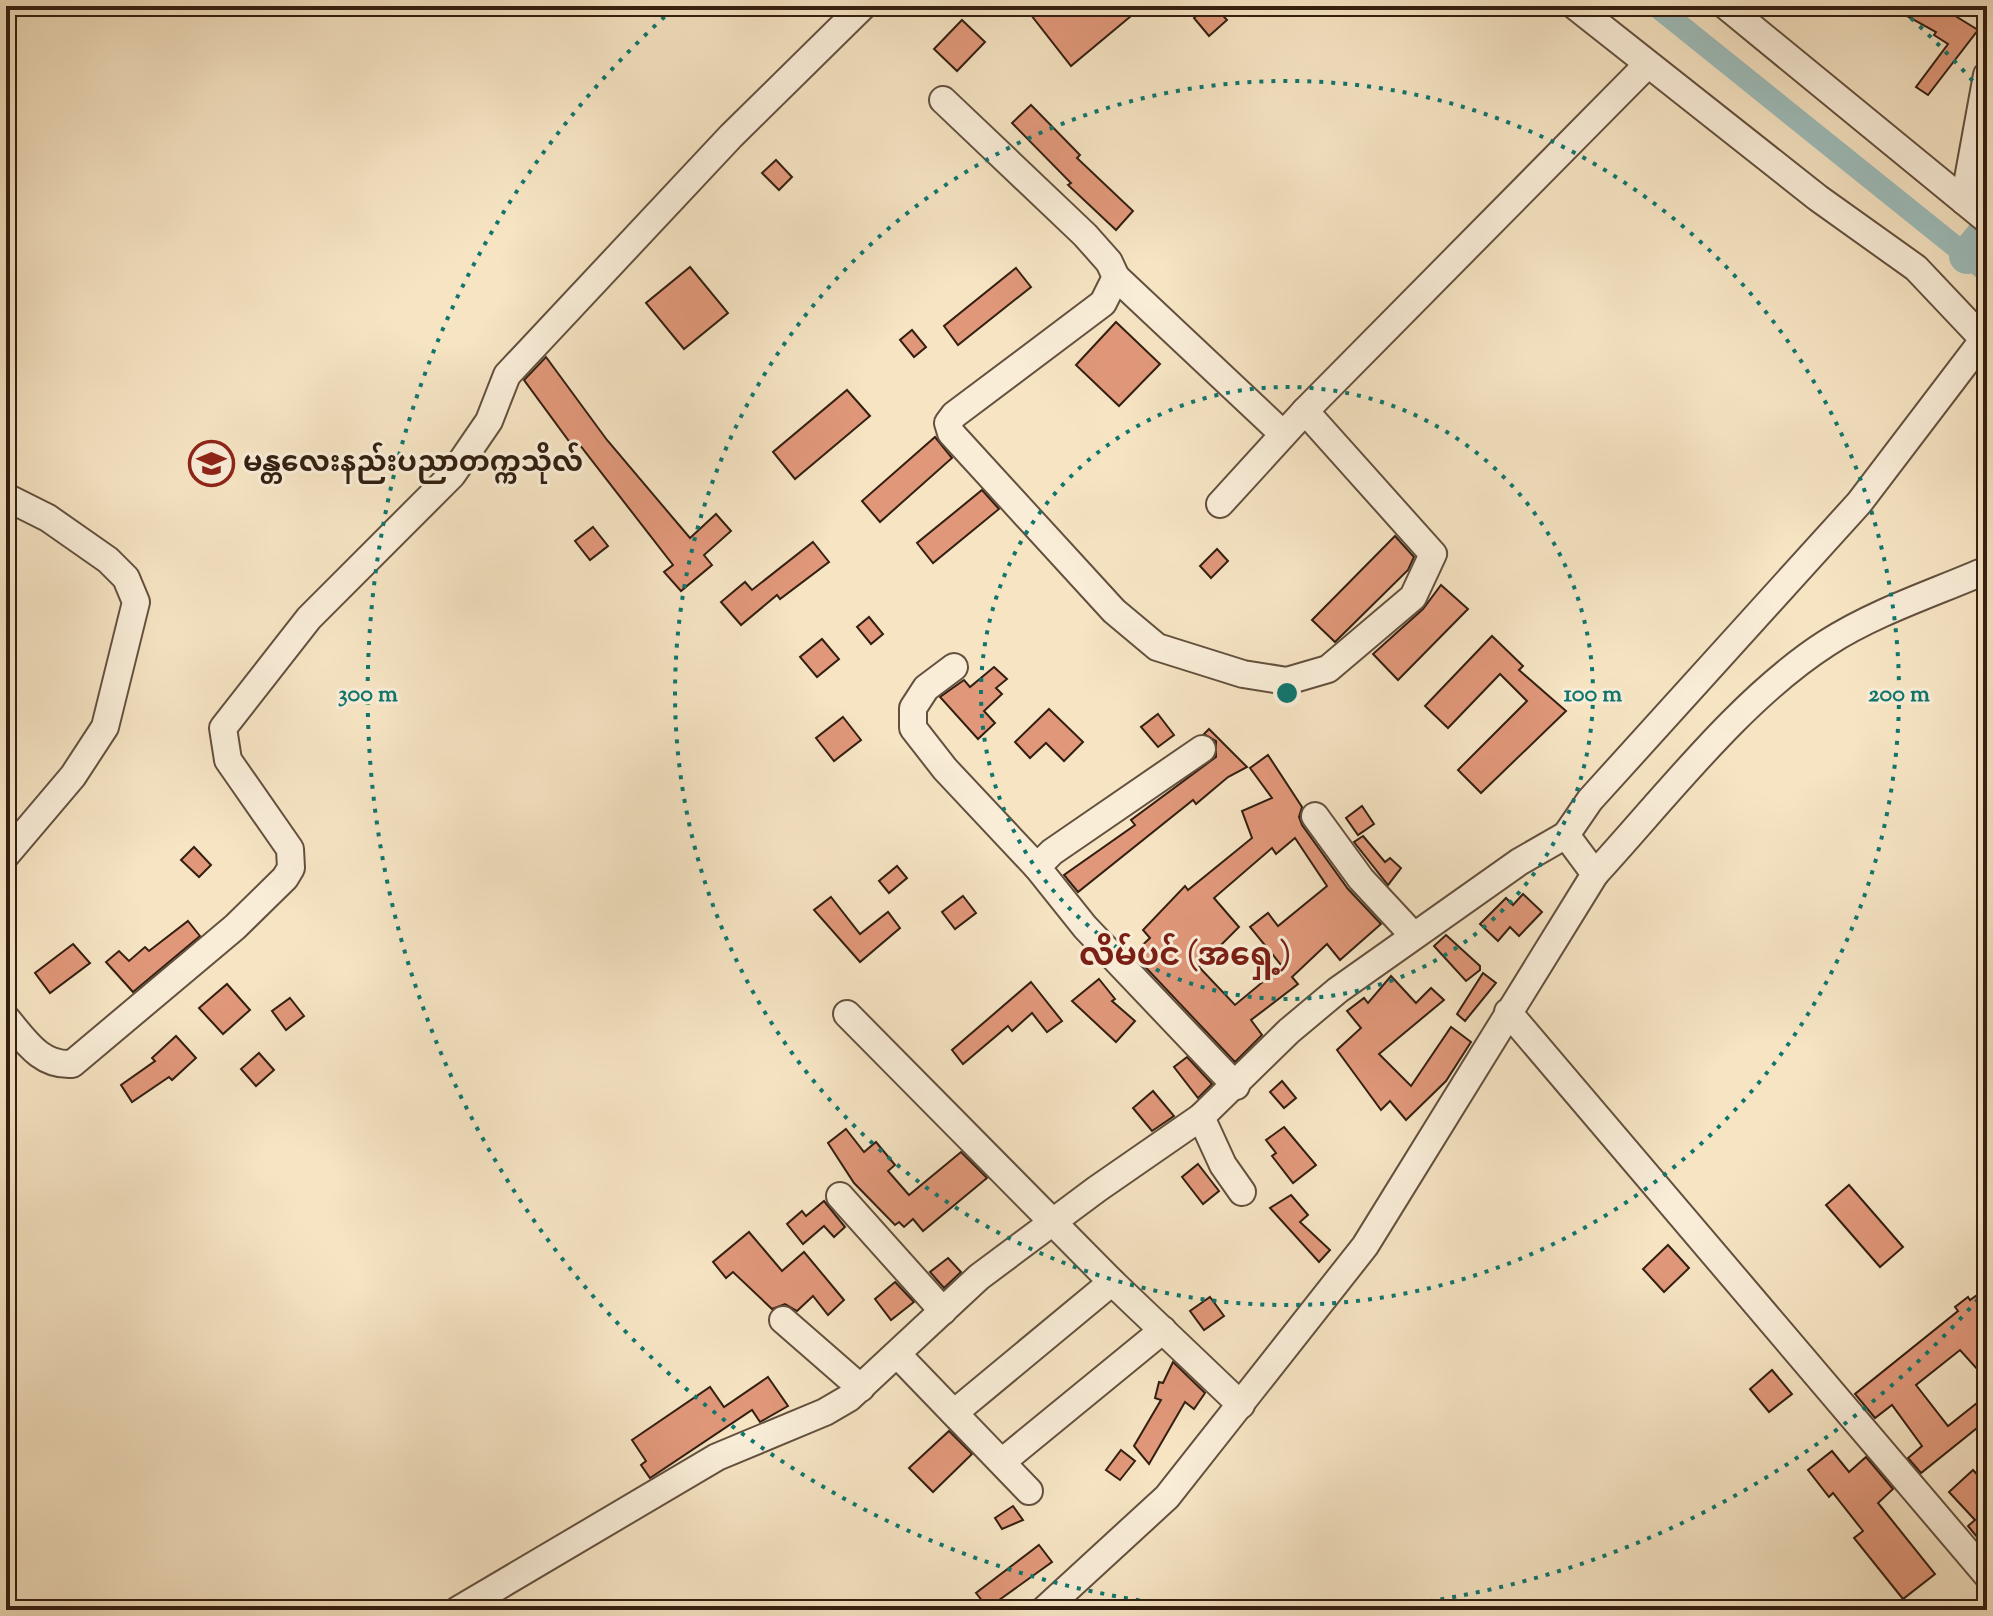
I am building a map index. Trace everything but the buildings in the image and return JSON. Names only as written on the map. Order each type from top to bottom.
[{"type":"street","points":[[6,1018],[41,1057],[56,1065],[72,1064],[235,927],[285,878],[291,868],[290,849],[228,760],[223,728],[309,618],[452,475],[489,421],[507,375],[731,136],[863,6]]},
{"type":"street","points":[[458,1610],[717,1457],[825,1412],[861,1388],[979,1277],[1201,1117],[1289,1031],[1338,990],[1413,935],[1566,835],[1590,800],[1859,503],[1985,342],[1916,268],[1818,198],[1575,6]]},
{"type":"street","points":[[1726,6],[1978,213]]},
{"type":"street","points":[[1220,504],[1305,411],[1647,65]]},
{"type":"street","points":[[1978,213],[1987,75]]},
{"type":"street","points":[[943,100],[1085,235],[1109,262],[1116,277],[1283,434]]},
{"type":"street","points":[[1116,277],[1103,303],[954,415],[948,423],[951,433],[1114,611],[1157,647],[1243,674],[1287,681],[1328,669],[1413,597],[1433,554],[1305,411]]},
{"type":"street","points":[[6,497],[48,518],[108,560],[126,578],[136,602],[105,727],[73,776],[6,855]]},
{"type":"street","points":[[1044,1610],[1167,1497],[1365,1246],[1595,874],[1758,696],[1814,652],[1858,625],[1987,570]]},
{"type":"street","points":[[954,667],[926,688],[913,708],[913,728],[945,769],[1037,867],[1085,927],[1236,1086]]},
{"type":"street","points":[[1037,867],[1052,852],[1202,749]]},
{"type":"street","points":[[1315,816],[1361,879],[1413,935]]},
{"type":"street","points":[[1566,835],[1595,874]]},
{"type":"street","points":[[1508,1012],[1987,1575]]},
{"type":"street","points":[[847,1014],[1112,1282],[1241,1405]]},
{"type":"street","points":[[1201,1117],[1223,1165],[1242,1192]]},
{"type":"street","points":[[840,1196],[943,1311]]},
{"type":"street","points":[[954,1413],[1112,1282]]},
{"type":"street","points":[[783,1320],[861,1388]]},
{"type":"street","points":[[1003,1461],[1163,1330]]},
{"type":"street","points":[[897,1354],[1029,1491]]},
{"type":"waterway","points":[[1656,6],[1987,272]]},
{"type":"waterway","points":[[1967,256],[1987,232]]},
{"type":"place","name":"မန္တလေးနည်းပညာတက္ကသိုလ်","points":[[212,464]]},
{"type":"district","name":"လိမ်ပင် (အရှေ့)","points":[[1185,957]]}]
